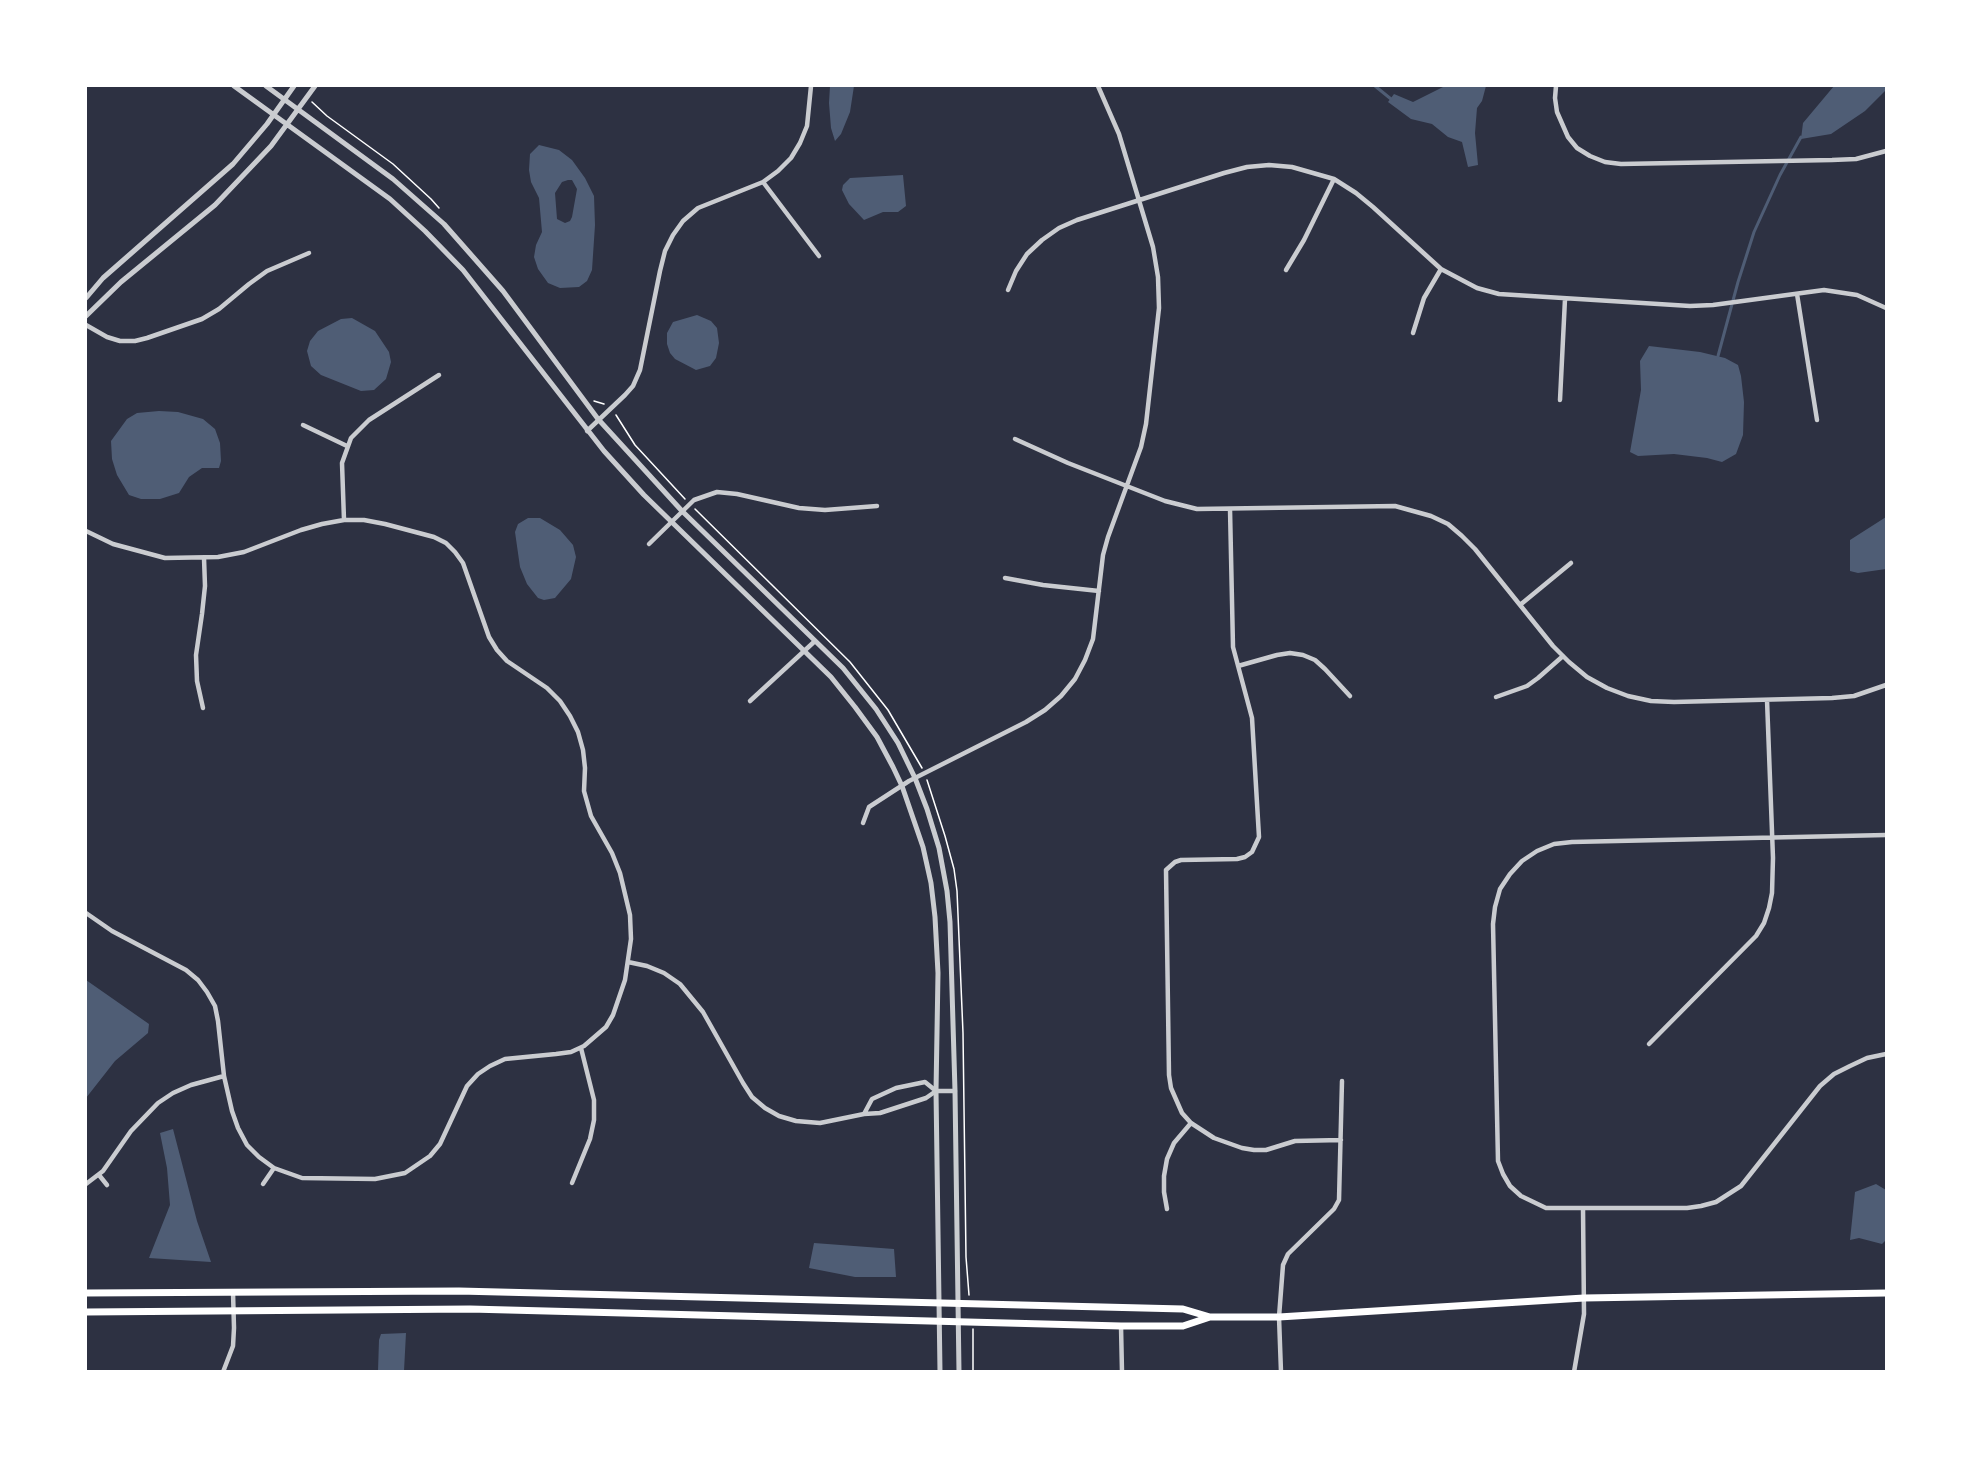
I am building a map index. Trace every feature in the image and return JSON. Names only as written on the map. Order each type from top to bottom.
[{"type":"main road","points":[[86,1293],[459,1291],[939,1302],[1183,1310],[1210,1317],[1279,1317],[1584,1298],[1887,1293]]},
{"type":"main road","points":[[86,1312],[470,1309],[1121,1326],[1183,1326],[1210,1317]]},
{"type":"street","points":[[234,86],[390,200],[425,231],[463,270],[604,451],[670,523],[831,677],[877,737],[902,786],[923,847],[931,883],[935,917],[938,973],[936,1091],[940,1371]]},
{"type":"street","points":[[266,86],[393,179],[444,224],[503,291],[598,419],[682,511],[843,668],[876,709],[898,743],[939,848],[947,891],[955,1091],[959,1371]]},
{"type":"street","points":[[86,298],[103,278],[233,164],[274,115],[294,86]]},
{"type":"street","points":[[86,316],[121,282],[215,205],[271,146],[315,86]]},
{"type":"street","points":[[588,431],[632,387],[640,370],[662,261],[673,235],[683,221],[698,208],[763,182],[791,158],[807,126],[811,86]]},
{"type":"street","points":[[863,823],[869,807],[912,779],[1026,722],[1045,710],[1075,679],[1093,639],[1106,546],[1141,447],[1146,424],[1159,308],[1158,277],[1153,247],[1119,134],[1098,86]]},
{"type":"street","points":[[1556,86],[1555,98],[1561,124],[1568,137],[1577,148],[1605,162],[1621,164],[1832,160],[1856,159],[1887,151]]},
{"type":"street","points":[[1008,290],[1027,254],[1059,228],[1077,220],[1246,167],[1269,165],[1292,167],[1334,179],[1373,207],[1441,269],[1477,288],[1499,294],[1690,306],[1824,290],[1857,295],[1887,308]]},
{"type":"street","points":[[1286,270],[1304,240],[1334,179]]},
{"type":"street","points":[[763,182],[819,256]]},
{"type":"street","points":[[86,325],[107,337],[120,341],[147,338],[202,318],[219,309],[267,271],[309,253]]},
{"type":"street","points":[[1413,333],[1424,298],[1441,269]]},
{"type":"street","points":[[1797,294],[1817,420]]},
{"type":"street","points":[[1560,400],[1565,299]]},
{"type":"street","points":[[344,520],[342,463],[347,446],[355,433],[369,420],[439,375]]},
{"type":"street","points":[[303,425],[347,446]]},
{"type":"street","points":[[1016,439],[1068,463],[1180,506],[1197,509],[1395,506],[1431,516],[1448,524],[1462,536],[1563,656],[1587,677],[1628,696],[1652,701],[1674,702],[1832,698],[1854,696],[1887,685]]},
{"type":"street","points":[[649,544],[690,504],[704,495],[717,492],[808,509],[852,509],[877,506]]},
{"type":"street","points":[[1230,509],[1232,640],[1253,725],[1259,837],[1252,852],[1245,857],[1181,860],[1166,870],[1169,1075],[1175,1101],[1182,1113],[1191,1124],[1214,1138],[1254,1150],[1266,1150],[1295,1141],[1341,1140]]},
{"type":"street","points":[[86,531],[113,544],[165,558],[204,558],[244,552],[301,530],[344,520],[364,520],[385,524],[422,533],[446,543],[463,563],[486,630],[497,650],[507,661],[547,688],[560,701],[578,732],[585,768],[584,791],[591,816],[612,853],[620,873],[630,915],[631,939],[625,980],[613,1015],[606,1028],[582,1048],[556,1054],[505,1059],[490,1065],[467,1086],[440,1144],[430,1156],[405,1173],[375,1179],[302,1178],[274,1168],[247,1145],[231,1111],[215,1006],[198,980],[186,969],[112,932],[86,913]]},
{"type":"street","points":[[203,708],[197,681],[196,654],[205,586],[204,558]]},
{"type":"street","points":[[1520,605],[1571,563]]},
{"type":"street","points":[[1005,578],[1099,591]]},
{"type":"street","points":[[750,701],[815,641]]},
{"type":"street","points":[[1238,666],[1277,654],[1303,654],[1315,660],[1350,696]]},
{"type":"street","points":[[1496,697],[1527,686],[1563,656]]},
{"type":"street","points":[[1649,1044],[1746,947],[1764,923],[1772,892],[1767,700]]},
{"type":"street","points":[[1887,835],[1572,842],[1554,844],[1522,861],[1500,889],[1493,924],[1498,1161],[1510,1186],[1521,1196],[1546,1208],[1687,1208],[1716,1202],[1746,1181],[1820,1086],[1834,1074],[1850,1065],[1867,1058],[1887,1054]]},
{"type":"street","points":[[628,962],[647,966],[664,974],[680,984],[693,997],[752,1096],[779,1116],[820,1124],[864,1114],[880,1113],[926,1098],[936,1091],[955,1091]]},
{"type":"street","points":[[572,1183],[590,1139],[594,1120],[594,1100],[582,1048]]},
{"type":"street","points":[[86,1184],[99,1175],[131,1131],[158,1103],[191,1084],[224,1076]]},
{"type":"street","points":[[1281,1371],[1279,1317],[1283,1266],[1288,1254],[1334,1209],[1339,1200],[1342,1081]]},
{"type":"street","points":[[864,1114],[872,1099],[896,1088],[925,1082],[936,1091]]},
{"type":"street","points":[[1167,1209],[1164,1176],[1167,1159],[1174,1143],[1191,1124]]},
{"type":"street","points":[[263,1184],[274,1168]]},
{"type":"street","points":[[99,1175],[107,1185]]},
{"type":"street","points":[[1574,1371],[1584,1314],[1583,1208]]},
{"type":"street","points":[[223,1371],[232,1346],[234,1328],[232,1292]]},
{"type":"street","points":[[1121,1326],[1122,1371]]},
{"type":"path","points":[[690,504],[850,662],[888,710],[925,773],[945,836],[957,891],[963,1033],[966,1257],[969,1290]]},
{"type":"path","points":[[952,1019],[961,1024],[963,1033]]},
{"type":"path","points":[[974,1333],[974,1371]]},
{"type":"water","points":[[830,86],[854,86],[850,112],[841,134],[835,141],[831,128]]},
{"type":"water","points":[[1445,86],[1486,86],[1482,101],[1477,108],[1475,133],[1478,165],[1468,167],[1462,142],[1448,137],[1432,124],[1411,119],[1388,102],[1394,94],[1413,102]]},
{"type":"water","points":[[1834,86],[1886,86],[1886,90],[1865,111],[1831,134],[1801,139],[1803,123]]},
{"type":"water","points":[[539,145],[559,150],[572,160],[594,196],[592,270],[587,281],[579,287],[560,288],[548,283],[538,269],[534,257],[542,232],[539,198],[531,182],[529,170],[530,154]],"holes":[[[572,180],[577,189],[572,217],[565,223],[557,219],[555,193],[562,182]]]},
{"type":"water","points":[[903,175],[906,206],[898,212],[883,212],[864,220],[849,204],[842,190],[843,185],[850,178]]},
{"type":"water","points":[[697,315],[711,321],[717,328],[719,343],[716,358],[710,366],[696,370],[675,359],[670,353],[667,333],[673,322]]},
{"type":"water","points":[[352,318],[375,331],[389,352],[391,362],[386,379],[374,390],[361,391],[321,375],[311,366],[307,351],[310,341],[318,331],[341,319]]},
{"type":"water","points":[[1649,346],[1700,352],[1725,358],[1738,365],[1744,402],[1743,435],[1736,454],[1722,462],[1674,454],[1638,456],[1630,452],[1641,390],[1640,361]]},
{"type":"water","points":[[178,412],[203,419],[215,429],[220,443],[221,461],[219,468],[202,468],[189,477],[179,493],[160,499],[141,499],[129,495],[117,475],[112,459],[111,441],[127,419],[137,413]]},
{"type":"water","points":[[1886,517],[1886,569],[1858,573],[1850,571],[1850,540]]},
{"type":"water","points":[[528,518],[540,518],[560,530],[573,545],[576,557],[571,579],[555,598],[544,600],[538,598],[527,584],[520,567],[515,532],[518,524]]},
{"type":"water","points":[[86,980],[149,1024],[148,1033],[115,1061],[86,1098]]},
{"type":"water","points":[[173,1129],[197,1221],[211,1262],[149,1258],[170,1205],[167,1168],[160,1133]]},
{"type":"water","points":[[1876,1184],[1886,1190],[1886,1240],[1882,1244],[1859,1238],[1850,1240],[1855,1192]]},
{"type":"water","points":[[814,1243],[894,1249],[896,1277],[855,1277],[809,1268]]},
{"type":"water","points":[[406,1333],[404,1371],[378,1371],[381,1334]]},
{"type":"waterway","points":[[1375,86],[1391,99]]},
{"type":"waterway","points":[[1718,356],[1754,232],[1780,175],[1801,137]]}]
